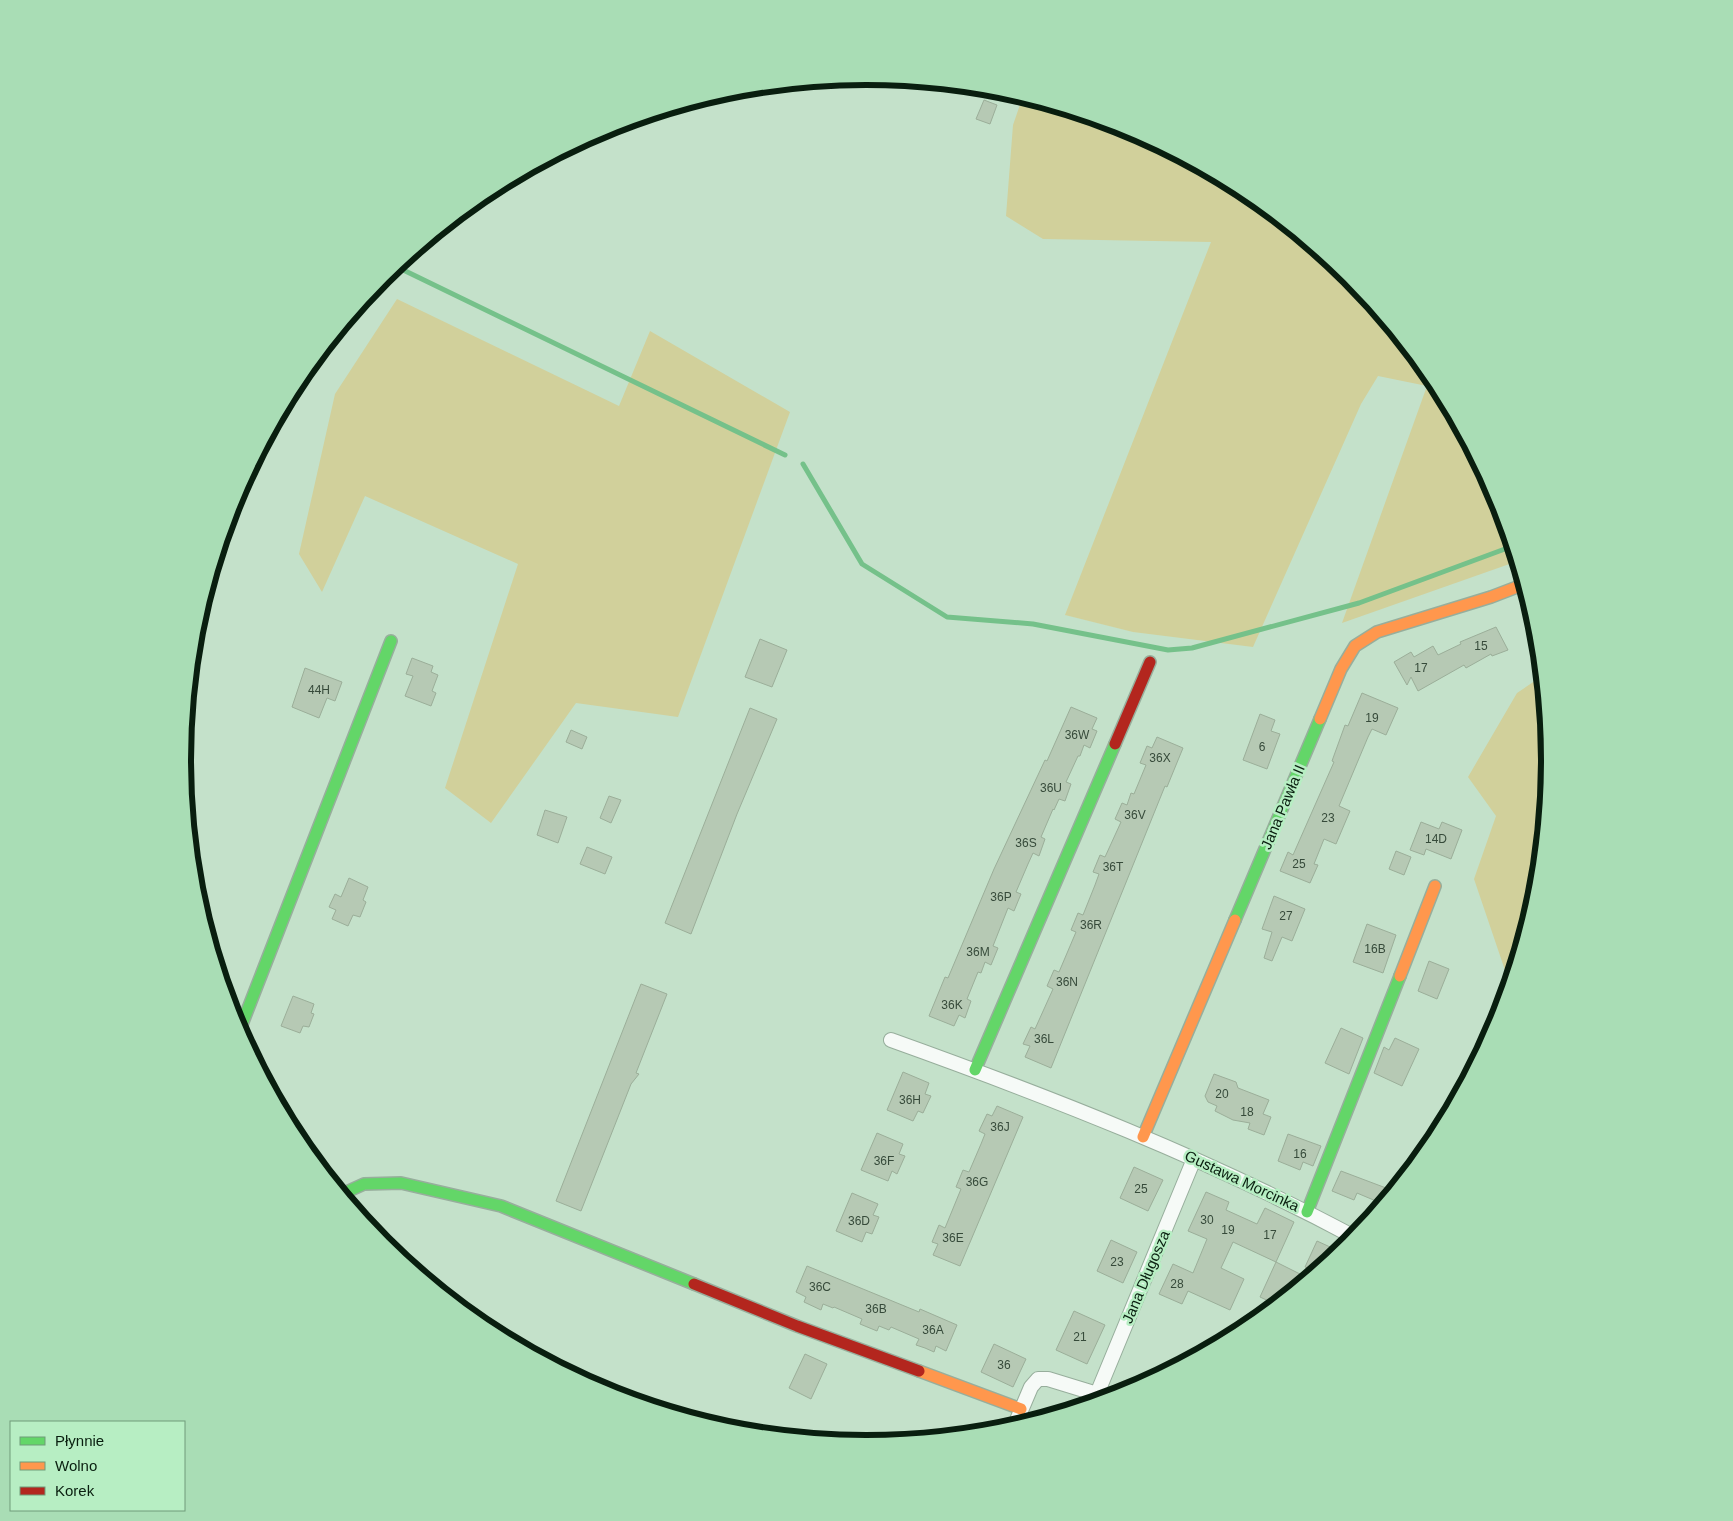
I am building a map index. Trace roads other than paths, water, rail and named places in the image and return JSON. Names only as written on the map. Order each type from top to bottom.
[{"type":"street","name":"Jana Pawła II","points":[[1143,1137],[1341,669],[1355,646],[1377,632],[1491,597],[1519,586]]},
{"type":"street","points":[[243,1021],[391,641]]},
{"type":"street","points":[[974,1070],[1150,662]]},
{"type":"street","points":[[1307,1212],[1435,886]]},
{"type":"street","name":"Gustawa Morcinka","points":[[891,1040],[1125,1129],[1307,1212],[1348,1234]]},
{"type":"street","name":"Jana Długosza","points":[[1102,1393],[1194,1159]]},
{"type":"street","points":[[347,1192],[364,1184],[402,1183],[501,1206],[796,1326],[1021,1409],[1017,1419]]},
{"type":"street","name":"Jana Długosza","points":[[1021,1409],[1031,1387],[1038,1379],[1048,1379],[1095,1396]]},
{"type":"waterway","points":[[403,270],[785,455]]},
{"type":"waterway","points":[[803,464],[862,564],[947,617],[1033,624],[1168,650],[1192,648],[1359,603],[1508,548]]}]
